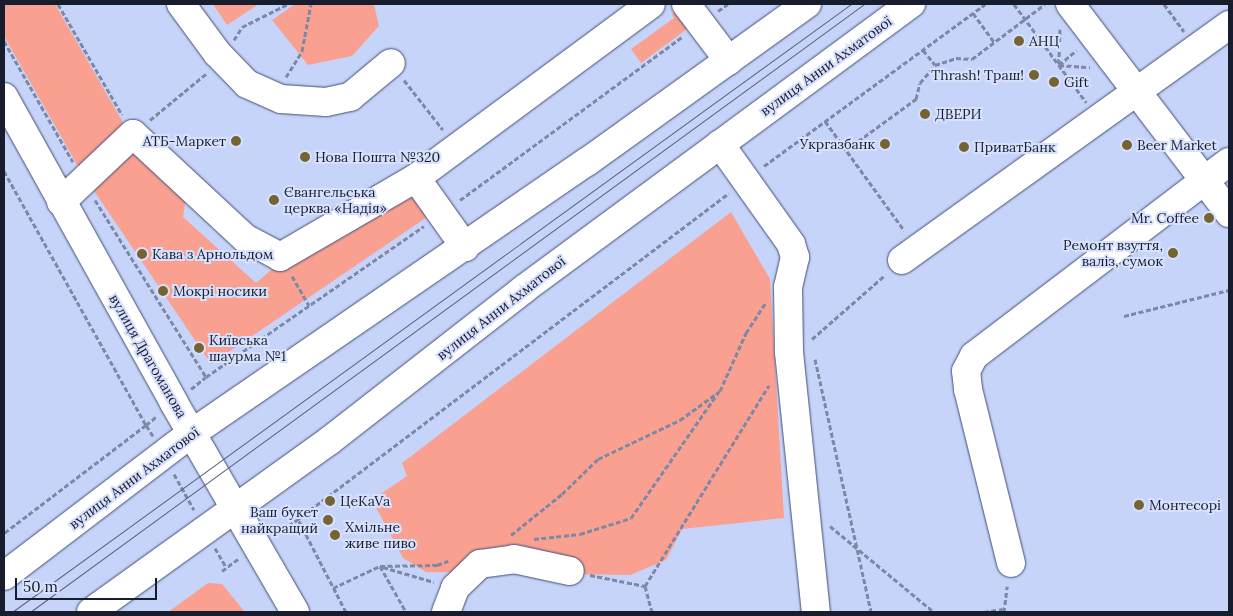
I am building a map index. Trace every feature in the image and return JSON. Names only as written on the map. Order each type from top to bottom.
[{"type":"main road","points":[[181,4],[223,60],[247,84],[274,96],[326,102],[350,96],[391,64]]},
{"type":"main road","points":[[61,202],[133,134],[245,238],[280,257],[416,178],[651,4]]},
{"type":"main road","name":"вулиця Анни Ахматової","points":[[4,576],[163,454],[465,247],[807,4]]},
{"type":"main road","name":"вулиця Анни Ахматової","points":[[90,612],[236,508],[720,144],[911,4]]},
{"type":"main road","points":[[1070,4],[1206,179],[1229,213]]},
{"type":"main road","points":[[693,14],[729,61]]},
{"type":"main road","points":[[910,255],[1229,25]]},
{"type":"main road","name":"вулиця Драгоманова","points":[[8,113],[61,202],[295,612]]},
{"type":"main road","points":[[720,144],[791,244],[794,257],[788,287],[789,352],[816,612]]},
{"type":"main road","points":[[1011,563],[968,389],[966,371],[974,356],[1229,162]]},
{"type":"main road","points":[[416,178],[465,247]]},
{"type":"main road","points":[[450,600],[480,564],[514,558],[570,571]]},
{"type":"path","points":[[58,4],[133,134],[223,60],[242,27],[288,4]]},
{"type":"path","points":[[274,96],[302,51],[311,4]]},
{"type":"path","points":[[4,41],[83,180],[206,376],[441,214],[693,14],[728,4]]},
{"type":"path","points":[[346,612],[298,519],[745,180],[985,4]]},
{"type":"path","points":[[1014,4],[1098,118]]},
{"type":"path","points":[[846,150],[916,99],[920,83],[935,65],[956,58],[972,59],[1045,4]]},
{"type":"path","points":[[1164,4],[1196,48]]},
{"type":"path","points":[[973,12],[994,42]]},
{"type":"path","points":[[923,50],[935,65]]},
{"type":"path","points":[[391,64],[457,147]]},
{"type":"path","points":[[825,121],[846,150],[910,255],[810,340],[871,612]]},
{"type":"path","points":[[4,172],[226,567]]},
{"type":"path","points":[[280,257],[309,306]]},
{"type":"path","points":[[1124,316],[1229,290]]},
{"type":"path","points":[[531,539],[580,534],[631,518],[720,391],[746,334],[770,295]]},
{"type":"path","points":[[652,612],[645,586],[789,352]]},
{"type":"path","points":[[510,537],[562,494],[598,459],[680,420],[720,391]]},
{"type":"path","points":[[4,533],[146,425]]},
{"type":"path","points":[[827,524],[934,612]]},
{"type":"path","points":[[333,588],[380,566],[437,565],[456,559]]},
{"type":"path","points":[[380,566],[450,600]]},
{"type":"path","points":[[380,566],[406,612]]},
{"type":"path","points":[[570,571],[645,586]]},
{"type":"path","points":[[984,612],[1003,608]]},
{"type":"shaded area","points":[[4,4],[55,4],[129,133],[83,175],[4,36]]},
{"type":"shaded area","points":[[213,4],[259,4],[227,25]]},
{"type":"shaded area","points":[[295,4],[374,4],[379,26],[352,56],[308,65],[272,20]]},
{"type":"shaded area","points":[[679,9],[691,26],[641,63],[631,49],[674,18],[672,14]]},
{"type":"shaded area","points":[[133,140],[187,191],[183,217],[256,283],[278,264],[414,187],[433,213],[211,364],[88,182]]},
{"type":"shaded area","points":[[731,212],[770,279],[784,518],[682,529],[666,560],[630,575],[426,572],[403,558],[372,500],[407,476],[402,463]]},
{"type":"shaded area","points":[[208,583],[222,584],[245,612],[168,612]]},
{"type":"tram line","points":[[12,612],[851,4]]},
{"type":"tram line","points":[[30,612],[864,4]]},
{"type":"place","name":"АНЦ","points":[[1019,41]]},
{"type":"place","name":"Thrash! Траш!","points":[[1034,75]]},
{"type":"place","name":"Gift","points":[[1054,82]]},
{"type":"place","name":"ДВЕРИ","points":[[925,114]]},
{"type":"place","name":"АТБ-Маркет","points":[[236,141]]},
{"type":"place","name":"Укргазбанк","points":[[885,144]]},
{"type":"place","name":"Beer Market","points":[[1127,145]]},
{"type":"place","name":"ПриватБанк","points":[[964,147]]},
{"type":"place","name":"Нова Пошта №320","points":[[305,157]]},
{"type":"place","name":"Євангельська церква «Надія»","points":[[274,200]]},
{"type":"place","name":"Mr. Coffee","points":[[1209,218]]},
{"type":"place","name":"Ремонт взуття, валіз, сумок","points":[[1173,253]]},
{"type":"place","name":"Кава з Арнольдом","points":[[142,254]]},
{"type":"place","name":"Мокрі носики","points":[[163,291]]},
{"type":"place","name":"Київська шаурма №1","points":[[199,348]]},
{"type":"place","name":"ЦеKaVa","points":[[330,501]]},
{"type":"place","name":"Монтесорі","points":[[1139,505]]},
{"type":"place","name":"Ваш букет найкращий","points":[[328,520]]},
{"type":"place","name":"Хмільне живе пиво","points":[[335,535]]}]
